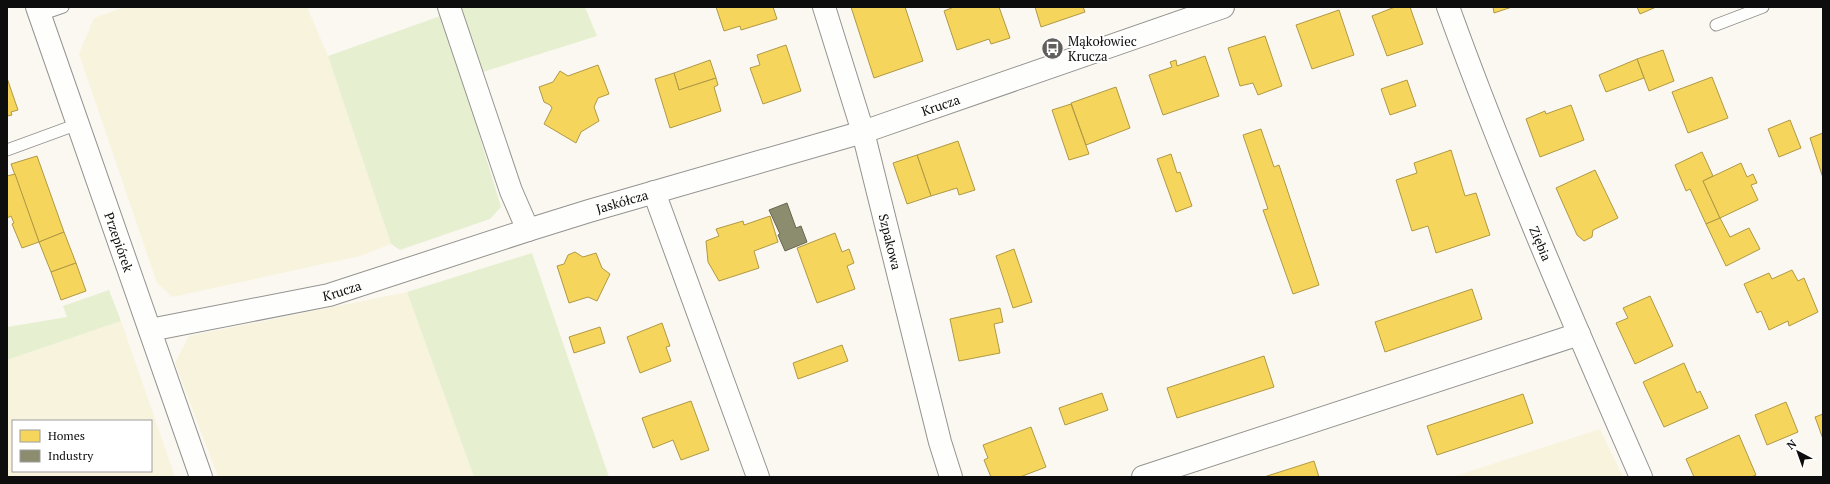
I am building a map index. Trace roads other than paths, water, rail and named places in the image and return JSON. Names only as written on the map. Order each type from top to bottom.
[{"type":"street","points":[[449,7],[511,191],[528,230]]},
{"type":"street","name":"Szpakowa","points":[[824,7],[863,132],[940,442],[951,477]]},
{"type":"street","name":"Krucza","points":[[654,192],[863,132],[1223,7]]},
{"type":"street","name":"Ziębia","points":[[1448,7],[1480,96],[1579,334],[1642,477]]},
{"type":"street","name":"Przepiórek","points":[[38,11],[201,477]]},
{"type":"street","name":"Jaskółcza","points":[[528,230],[654,192],[758,477]]},
{"type":"street","name":"Krucza","points":[[150,330],[329,295],[528,230]]},
{"type":"street","points":[[1143,477],[1579,334]]},
{"type":"lane","points":[[38,11],[63,7]]},
{"type":"lane","points":[[1716,25],[1763,7]]},
{"type":"lane","points":[[7,150],[78,124]]},
{"type":"place","name":"Mąkołowiec Krucza","points":[[1052,48]]}]
